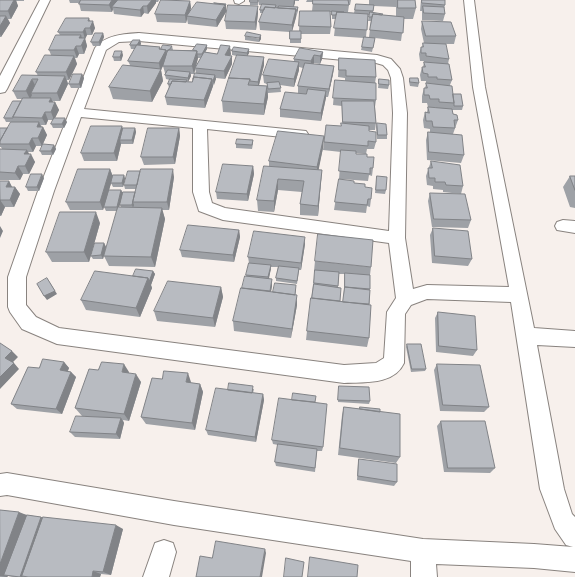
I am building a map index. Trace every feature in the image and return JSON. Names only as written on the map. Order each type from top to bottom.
[{"type":"street","points":[[0,89],[44,0]]},
{"type":"street","points":[[469,0],[479,87],[520,296],[552,489],[563,521],[575,536]]},
{"type":"street","points":[[405,299],[397,238],[400,113],[397,78],[394,69],[387,62],[377,59],[139,38],[122,38],[109,41],[101,48],[46,191],[17,277],[17,307],[28,323],[57,336],[351,374],[379,372],[394,363],[396,312],[405,299],[427,292],[520,296]]},
{"type":"street","points":[[77,112],[310,135]]},
{"type":"street","points":[[200,124],[201,192],[206,207],[223,214],[397,238]]},
{"type":"street","points":[[527,336],[575,339]]},
{"type":"street","points":[[0,485],[7,484],[182,514],[423,551],[534,556],[575,560]]},
{"type":"street","points":[[423,551],[424,577]]},
{"type":"street","points":[[156,577],[164,552]]},
{"type":"building","points":[[0,0],[14,0],[8,11],[0,11]]},
{"type":"building","points":[[81,0],[112,0],[109,5],[79,4]]},
{"type":"building","points":[[118,0],[152,0],[147,6],[143,6],[140,10],[112,7]]},
{"type":"building","points":[[161,0],[190,1],[185,15],[155,14]]},
{"type":"building","points":[[250,0],[258,0],[258,2],[250,2]]},
{"type":"building","points":[[313,0],[348,0],[349,5],[313,4]]},
{"type":"building","points":[[398,0],[415,0],[416,8],[398,8]]},
{"type":"building","points":[[422,0],[445,0],[445,5],[422,3]]},
{"type":"building","points":[[197,2],[225,5],[216,20],[187,16]]},
{"type":"building","points":[[262,4],[276,5],[275,8],[265,7],[264,10],[260,10]]},
{"type":"building","points":[[356,4],[374,5],[373,11],[355,10]]},
{"type":"building","points":[[228,5],[258,6],[255,22],[225,21]]},
{"type":"building","points":[[279,6],[298,7],[296,11],[296,9],[278,8]]},
{"type":"building","points":[[423,6],[444,7],[445,14],[424,13]]},
{"type":"building","points":[[265,7],[296,9],[292,25],[259,22]]},
{"type":"building","points":[[300,11],[330,11],[331,27],[299,26]]},
{"type":"building","points":[[332,11],[344,12],[337,12],[336,15],[332,15]]},
{"type":"building","points":[[337,12],[368,14],[367,30],[334,28]]},
{"type":"building","points":[[370,12],[383,14],[373,14],[372,17],[369,17]]},
{"type":"building","points":[[373,14],[404,17],[403,33],[370,30]]},
{"type":"building","points":[[0,16],[6,16],[0,26]]},
{"type":"building","points":[[66,18],[89,18],[88,21],[93,21],[90,28],[85,28],[83,32],[58,32]]},
{"type":"building","points":[[422,21],[451,22],[456,36],[426,36]]},
{"type":"building","points":[[290,31],[301,31],[301,39],[290,39]]},
{"type":"building","points":[[247,32],[261,35],[259,38],[245,36]]},
{"type":"building","points":[[95,33],[103,33],[99,42],[91,42]]},
{"type":"building","points":[[56,35],[81,35],[79,38],[85,38],[81,46],[76,46],[74,50],[49,50]]},
{"type":"building","points":[[364,37],[375,38],[373,48],[362,47]]},
{"type":"building","points":[[133,40],[140,40],[137,45],[130,45]]},
{"type":"building","points":[[423,43],[446,44],[449,59],[426,56],[426,53],[421,53]]},
{"type":"building","points":[[197,44],[207,45],[202,54],[197,54],[197,51],[193,50]]},
{"type":"building","points":[[137,45],[160,47],[159,49],[166,50],[159,63],[128,61]]},
{"type":"building","points":[[163,45],[172,46],[168,51],[166,51],[161,49]]},
{"type":"building","points":[[221,45],[230,46],[225,55],[232,56],[224,71],[195,68],[204,52],[217,54]]},
{"type":"building","points":[[234,47],[249,49],[247,53],[232,51]]},
{"type":"building","points":[[300,48],[323,52],[320,56],[314,55],[311,61],[294,59]]},
{"type":"building","points":[[168,50],[197,51],[192,66],[163,66]]},
{"type":"building","points":[[115,51],[122,51],[120,57],[113,57]]},
{"type":"building","points":[[45,55],[74,56],[66,72],[36,72]]},
{"type":"building","points":[[237,55],[264,57],[258,82],[250,81],[250,79],[229,78]]},
{"type":"building","points":[[339,58],[375,60],[376,77],[346,76],[346,70],[339,70]]},
{"type":"building","points":[[269,59],[299,62],[294,79],[263,75]]},
{"type":"building","points":[[424,62],[449,64],[452,80],[428,77],[428,74],[423,73],[422,67],[425,67]]},
{"type":"building","points":[[305,63],[334,66],[329,89],[298,86]]},
{"type":"building","points":[[123,65],[161,69],[150,91],[109,87]]},
{"type":"building","points":[[168,70],[190,72],[188,78],[165,75]]},
{"type":"building","points":[[195,73],[215,75],[213,81],[212,79],[194,77],[193,79]]},
{"type":"building","points":[[73,74],[82,74],[79,84],[69,84]]},
{"type":"building","points":[[22,75],[65,76],[57,93],[31,93],[38,79],[32,79],[26,91],[13,91]]},
{"type":"building","points":[[194,77],[212,79],[204,100],[165,97],[172,81],[192,82]]},
{"type":"building","points":[[229,78],[250,79],[248,85],[267,86],[264,104],[222,101]]},
{"type":"building","points":[[410,78],[418,78],[419,83],[410,82]]},
{"type":"building","points":[[170,79],[187,80],[186,82],[172,81],[171,84],[168,84]]},
{"type":"building","points":[[379,79],[389,80],[389,85],[379,84]]},
{"type":"building","points":[[335,80],[376,83],[376,100],[333,98]]},
{"type":"building","points":[[279,82],[281,88],[268,89],[267,83]]},
{"type":"building","points":[[426,83],[452,86],[454,103],[439,102],[439,99],[430,99],[429,95],[424,95],[424,88],[427,88]]},
{"type":"building","points":[[308,89],[326,91],[321,113],[280,109],[285,92],[306,94]]},
{"type":"building","points":[[453,94],[461,94],[463,106],[454,106]]},
{"type":"building","points":[[23,98],[51,98],[49,102],[55,102],[51,112],[45,112],[42,118],[13,117]]},
{"type":"building","points":[[13,101],[21,101],[13,118],[4,118]]},
{"type":"building","points":[[342,101],[374,101],[376,123],[343,122]]},
{"type":"building","points":[[428,107],[452,109],[453,114],[457,115],[458,120],[454,120],[455,128],[433,127],[432,121],[426,121],[425,112],[429,113]]},
{"type":"building","points":[[54,118],[65,118],[62,124],[51,124]]},
{"type":"building","points":[[11,122],[39,122],[37,127],[43,127],[38,138],[32,138],[29,144],[0,144],[0,141]]},
{"type":"building","points":[[341,123],[369,126],[369,131],[376,132],[376,142],[368,141],[368,146],[324,142],[326,125],[341,126]]},
{"type":"building","points":[[377,123],[386,124],[387,135],[378,135]]},
{"type":"building","points":[[91,126],[122,126],[114,153],[81,153]]},
{"type":"building","points":[[0,128],[7,128],[0,141]]},
{"type":"building","points":[[123,128],[135,128],[132,140],[120,140]]},
{"type":"building","points":[[148,128],[179,128],[173,157],[141,157]]},
{"type":"building","points":[[278,131],[324,136],[317,167],[269,161]]},
{"type":"building","points":[[428,132],[462,135],[464,155],[429,152]]},
{"type":"building","points":[[237,139],[253,140],[252,145],[236,144]]},
{"type":"building","points":[[43,144],[54,145],[51,151],[40,151]]},
{"type":"building","points":[[0,149],[27,150],[24,154],[31,154],[25,166],[18,166],[15,173],[0,172]]},
{"type":"building","points":[[341,150],[356,151],[356,154],[367,154],[367,157],[374,157],[373,168],[370,168],[370,174],[339,171]]},
{"type":"building","points":[[431,161],[460,165],[463,186],[446,185],[445,182],[435,182],[435,178],[429,178],[428,168],[432,168]]},
{"type":"building","points":[[223,164],[253,166],[247,194],[216,192]]},
{"type":"building","points":[[264,166],[322,170],[318,206],[300,204],[304,181],[278,179],[274,201],[257,200]]},
{"type":"building","points":[[78,169],[110,169],[100,202],[66,202]]},
{"type":"building","points":[[141,169],[173,169],[167,202],[133,202]]},
{"type":"building","points":[[128,171],[140,171],[137,185],[124,185]]},
{"type":"building","points":[[31,174],[42,174],[37,187],[26,187]]},
{"type":"building","points":[[113,175],[124,175],[122,183],[111,183]]},
{"type":"building","points":[[377,176],[387,177],[386,190],[376,190]]},
{"type":"building","points":[[570,176],[575,176],[575,190]]},
{"type":"building","points":[[339,179],[365,184],[365,187],[372,188],[371,199],[368,199],[367,205],[335,202]]},
{"type":"building","points":[[0,181],[9,181],[6,187],[15,187],[10,200],[0,200]]},
{"type":"building","points":[[109,190],[121,190],[117,207],[104,207]]},
{"type":"building","points":[[123,192],[135,192],[132,205],[120,205]]},
{"type":"building","points":[[430,193],[465,194],[471,220],[434,219]]},
{"type":"building","points":[[118,207],[162,208],[151,257],[104,256]]},
{"type":"building","points":[[60,212],[96,212],[84,252],[46,252]]},
{"type":"building","points":[[188,225],[239,230],[233,255],[180,250]]},
{"type":"building","points":[[433,228],[468,231],[472,259],[435,256]]},
{"type":"building","points":[[254,231],[305,237],[301,263],[248,257]]},
{"type":"building","points":[[318,234],[373,240],[371,267],[315,261]]},
{"type":"building","points":[[95,243],[104,243],[101,255],[91,256]]},
{"type":"building","points":[[249,263],[271,265],[268,277],[246,275]]},
{"type":"building","points":[[279,266],[299,268],[297,281],[276,278]]},
{"type":"building","points":[[136,269],[153,271],[149,282],[148,278],[133,276]]},
{"type":"building","points":[[315,270],[339,272],[338,286],[314,283]]},
{"type":"building","points":[[95,271],[148,278],[136,308],[81,300]]},
{"type":"building","points":[[345,273],[370,275],[370,289],[345,287]]},
{"type":"building","points":[[245,276],[272,279],[270,291],[242,288]]},
{"type":"building","points":[[47,278],[55,291],[44,296],[37,284]]},
{"type":"building","points":[[168,281],[221,287],[213,318],[154,311]]},
{"type":"building","points":[[275,283],[296,285],[295,295],[273,292]]},
{"type":"building","points":[[314,284],[341,288],[340,301],[312,298]]},
{"type":"building","points":[[345,287],[370,290],[369,304],[343,302]]},
{"type":"building","points":[[241,288],[297,295],[292,329],[233,321]]},
{"type":"building","points":[[311,298],[371,305],[369,338],[307,331]]},
{"type":"building","points":[[438,312],[475,316],[477,350],[439,346]]},
{"type":"building","points":[[0,343],[12,351],[5,358],[14,363],[0,377]]},
{"type":"building","points":[[407,344],[421,344],[426,369],[412,369]]},
{"type":"building","points":[[43,359],[64,362],[60,370],[71,372],[56,409],[11,404],[28,367],[39,368]]},
{"type":"building","points":[[102,362],[124,364],[122,372],[136,374],[124,414],[75,408],[89,369],[98,370]]},
{"type":"building","points":[[437,364],[480,365],[489,407],[443,405]]},
{"type":"building","points":[[164,371],[188,373],[186,382],[200,384],[192,423],[141,417],[152,378],[162,379]]},
{"type":"building","points":[[229,383],[253,386],[252,393],[228,390]]},
{"type":"building","points":[[339,386],[369,387],[370,401],[338,400]]},
{"type":"building","points":[[216,388],[263,394],[255,437],[206,430]]},
{"type":"building","points":[[293,393],[316,396],[315,402],[292,400]]},
{"type":"building","points":[[279,398],[327,404],[323,447],[272,440]]},
{"type":"building","points":[[344,407],[400,414],[400,457],[340,448]]},
{"type":"building","points":[[360,407],[380,409],[380,412],[360,409]]},
{"type":"building","points":[[76,416],[121,418],[116,434],[70,432]]},
{"type":"building","points":[[441,421],[485,421],[495,468],[448,468]]},
{"type":"building","points":[[278,444],[317,449],[315,468],[275,462]]},
{"type":"building","points":[[359,459],[397,464],[397,482],[358,476]]},
{"type":"building","points":[[0,510],[19,512],[0,564]]},
{"type":"building","points":[[27,515],[41,517],[20,577],[4,575]]},
{"type":"building","points":[[43,517],[116,525],[103,572],[93,571],[92,577],[22,576]]},
{"type":"building","points":[[216,541],[265,549],[260,577],[196,577],[200,556],[212,558]]},
{"type":"building","points":[[310,557],[358,565],[357,577],[308,577]]},
{"type":"building","points":[[286,558],[304,562],[302,577],[284,577]]}]
